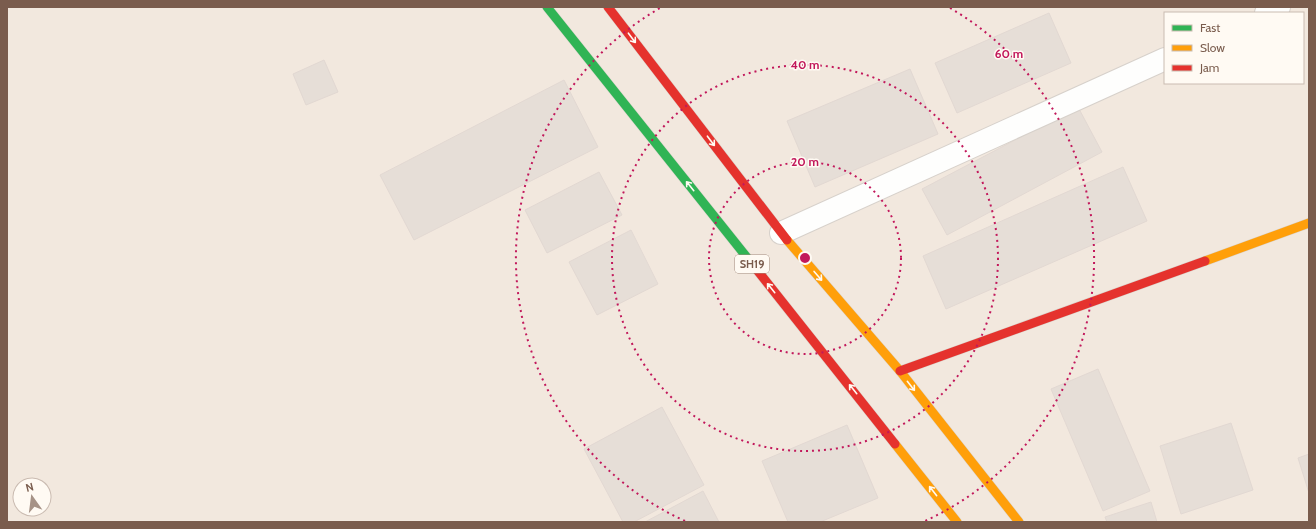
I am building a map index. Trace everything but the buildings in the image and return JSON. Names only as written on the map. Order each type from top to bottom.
[{"type":"main road","name":"SH19","points":[[547,7],[957,522]]},
{"type":"main road","points":[[608,7],[782,233],[900,371],[1019,522]]},
{"type":"main road","points":[[900,371],[1309,223]]},
{"type":"street","points":[[1268,12],[1279,7]]},
{"type":"street","points":[[782,233],[1164,59]]},
{"type":"shaded area","points":[[7,7],[1309,7],[1309,522],[7,522]]},
{"type":"traffic: fast","points":[[547,7],[753,265]]},
{"type":"traffic: slow","points":[[1205,261],[1309,223]]},
{"type":"traffic: slow","points":[[787,240],[900,371],[1019,522]]},
{"type":"traffic: slow","points":[[895,444],[957,522]]},
{"type":"traffic: jam","points":[[608,7],[787,240]]},
{"type":"traffic: jam","points":[[900,371],[1205,261]]},
{"type":"traffic: jam","points":[[753,265],[895,444]]}]
